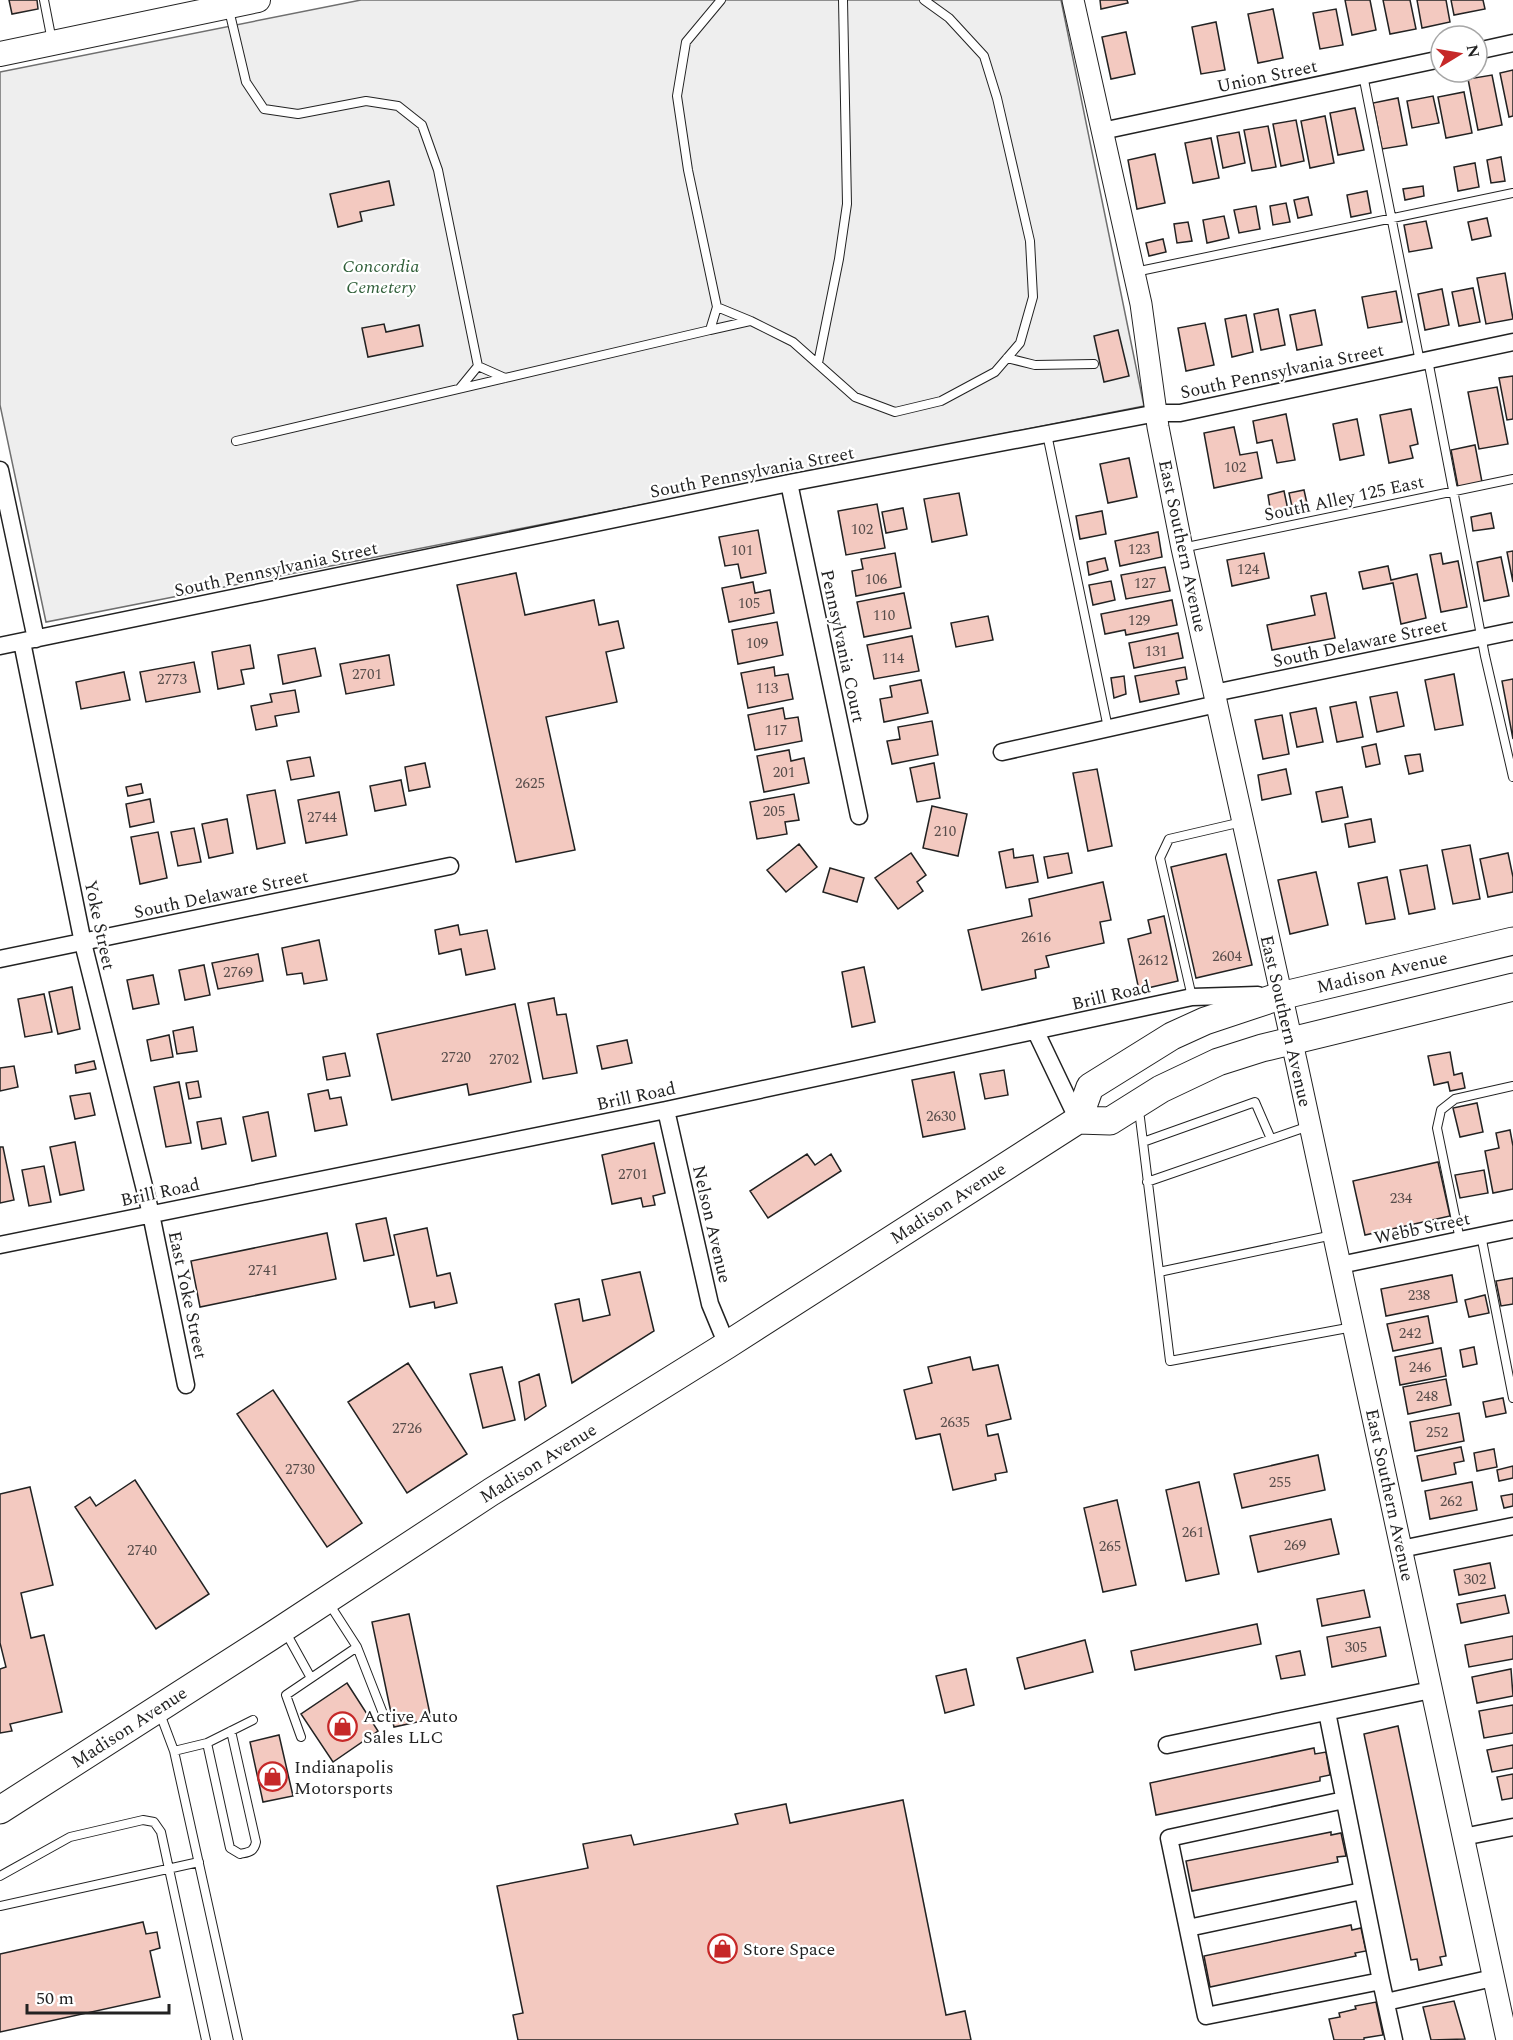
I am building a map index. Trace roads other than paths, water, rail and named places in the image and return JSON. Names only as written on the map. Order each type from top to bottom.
[{"type":"main road","points":[[0,54],[258,0]]},
{"type":"main road","name":"Madison Avenue","points":[[0,1810],[491,1492],[727,1345],[1078,1120],[1090,1088],[1172,1036],[1205,1021],[1280,996],[1513,941]]},
{"type":"main road","points":[[1078,1120],[1110,1121],[1161,1089],[1218,1062],[1291,1041],[1513,987]]},
{"type":"street","name":"East Southern Avenue","points":[[1073,0],[1141,304],[1158,427],[1182,549],[1310,1126],[1507,2040]]},
{"type":"street","points":[[1489,48],[1513,43]]},
{"type":"street","name":"Union Street","points":[[1102,131],[1429,61]]},
{"type":"street","name":"South Pennsylvania Street","points":[[0,646],[789,483],[1157,413],[1180,413],[1513,342]]},
{"type":"street","name":"Yoke Street","points":[[0,470],[83,943],[151,1214]]},
{"type":"street","name":"Pennsylvania Court","points":[[789,483],[859,816]]},
{"type":"street","name":"South Delaware Street","points":[[1002,752],[1108,728],[1215,699],[1513,631]]},
{"type":"street","name":"South Delaware Street","points":[[0,959],[450,866]]},
{"type":"street","name":"Brill Road","points":[[0,1245],[666,1110],[1192,997],[1280,996]]},
{"type":"street","points":[[1036,1032],[1078,1120]]},
{"type":"street","name":"Nelson Avenue","points":[[666,1110],[710,1304],[727,1345]]},
{"type":"street","name":"East Yoke Street","points":[[151,1214],[186,1385]]},
{"type":"street","name":"Webb Street","points":[[1340,1265],[1513,1229]]},
{"type":"street","points":[[1401,1549],[1513,1526]]},
{"type":"street","points":[[1167,1745],[1431,1690]]},
{"type":"street","points":[[1327,1712],[1394,2040]]},
{"type":"street","points":[[1344,1800],[1169,1838],[1206,2016],[1381,1981]]},
{"type":"street","points":[[1463,1837],[1513,1827]]},
{"type":"street","points":[[1188,1928],[1362,1891]]},
{"type":"street","points":[[1386,2002],[1493,1978]]},
{"type":"lane","points":[[44,0],[53,43]]},
{"type":"lane","points":[[710,330],[717,307],[688,170],[677,96],[686,42],[721,0]]},
{"type":"lane","points":[[819,363],[847,204],[843,0]]},
{"type":"lane","points":[[717,307],[792,342],[819,363],[855,398],[895,412],[941,400],[995,372],[1020,343],[1033,297],[1030,240],[997,98],[984,56],[949,18],[924,0]]},
{"type":"lane","points":[[228,6],[246,82],[264,109],[298,114],[366,101],[398,106],[422,125],[438,170],[478,366]]},
{"type":"lane","points":[[1363,75],[1391,219],[1454,491],[1481,637],[1513,778]]},
{"type":"lane","points":[[1134,273],[1513,193]]},
{"type":"lane","points":[[236,441],[751,321]]},
{"type":"lane","points":[[1007,358],[1035,365],[1094,364]]},
{"type":"lane","points":[[478,366],[505,378]]},
{"type":"lane","points":[[460,388],[478,366]]},
{"type":"lane","points":[[1047,434],[1108,728]]},
{"type":"lane","name":"South Alley 125 East","points":[[1182,549],[1513,479]]},
{"type":"lane","points":[[1192,997],[1160,858],[1169,839],[1242,822]]},
{"type":"lane","points":[[1460,1240],[1437,1128],[1441,1110],[1455,1100],[1513,1086]]},
{"type":"lane","points":[[1143,1142],[1254,1102],[1271,1139]]},
{"type":"lane","points":[[1136,1105],[1140,1118],[1170,1361],[1353,1327]]},
{"type":"lane","points":[[1148,1182],[1310,1126]]},
{"type":"lane","points":[[1159,1272],[1333,1235]]},
{"type":"lane","points":[[1481,1235],[1513,1398]]},
{"type":"lane","points":[[326,1599],[357,1647],[384,1716]]},
{"type":"lane","points":[[283,1628],[311,1678]]},
{"type":"lane","points":[[301,1737],[286,1695],[357,1647]]},
{"type":"lane","points":[[158,1708],[174,1751],[238,2040]]},
{"type":"lane","points":[[174,1751],[207,1743],[253,1720]]},
{"type":"lane","points":[[207,1743],[230,1848],[240,1854],[251,1852],[256,1842],[231,1731]]},
{"type":"lane","points":[[0,1876],[70,1837],[143,1820],[154,1822],[161,1832],[206,2040]]},
{"type":"lane","points":[[0,1906],[199,1862]]},
{"type":"place","name":"Active Auto Sales LLC","points":[[342,1726]]},
{"type":"place","name":"Indianapolis Motorsports","points":[[273,1777]]},
{"type":"place","name":"Store Space","points":[[722,1949]]},
{"type":"park label","name":"Concordia Cemetery","points":[[381,276]]}]
